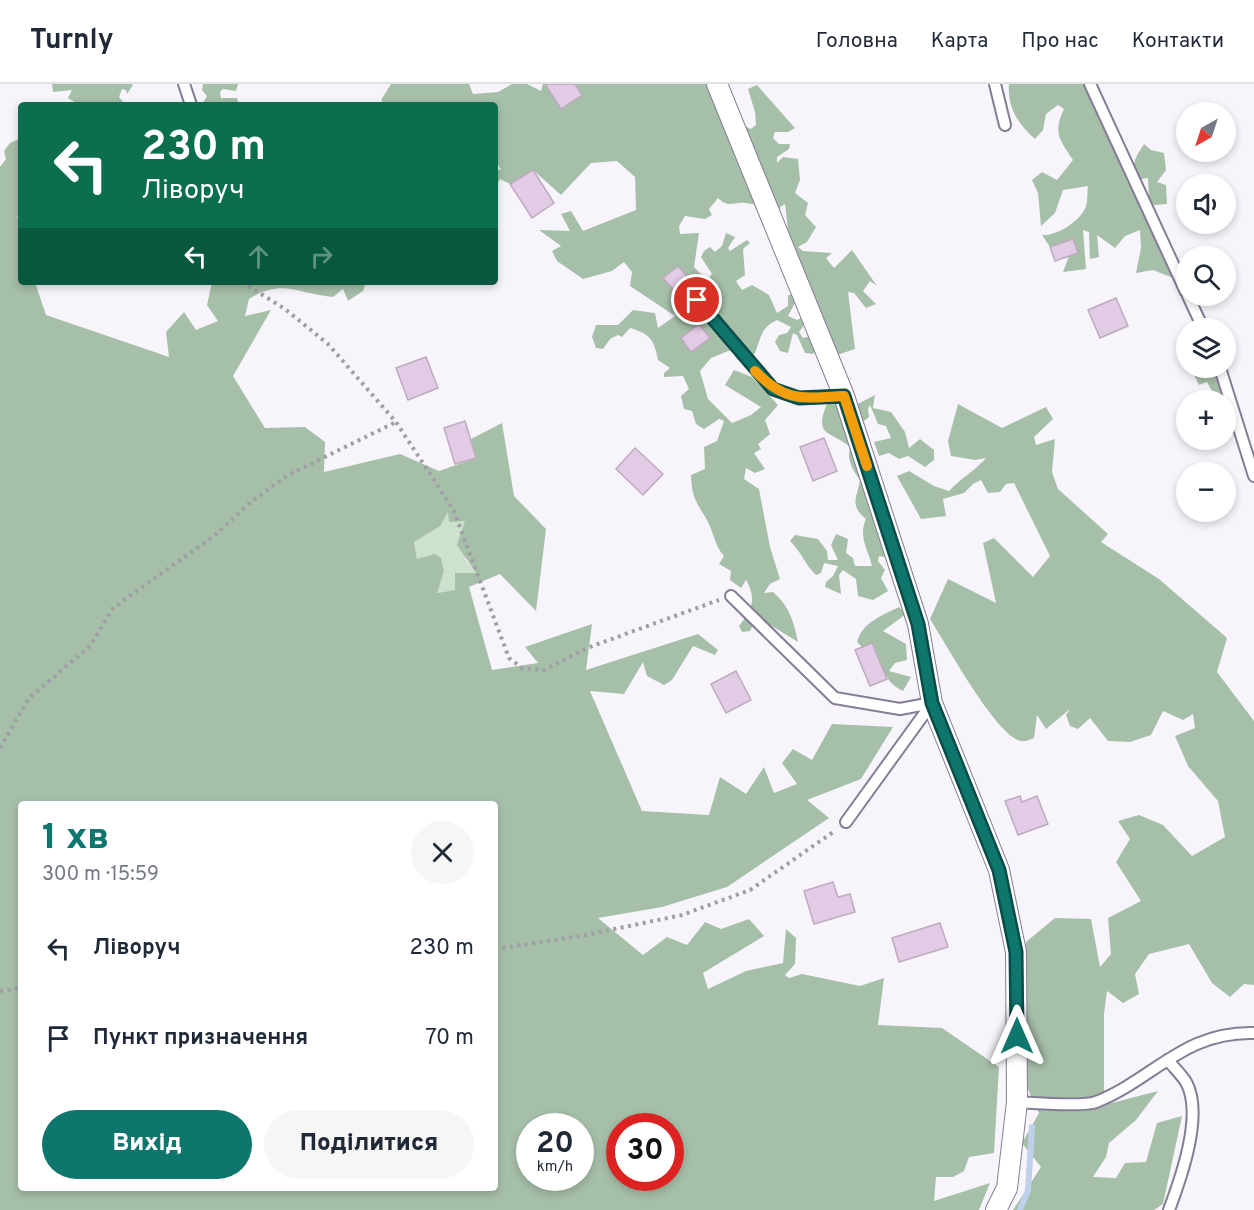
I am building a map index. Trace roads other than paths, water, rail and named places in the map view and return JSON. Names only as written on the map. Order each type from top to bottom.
[{"type":"street","points":[[717,84],[844,396],[918,624],[932,703],[999,870],[1016,952],[1017,1102],[1007,1188],[996,1210]]},
{"type":"lane","points":[[184,84],[190,102]]},
{"type":"lane","points":[[995,84],[1005,125]]},
{"type":"lane","points":[[1090,84],[1176,270]]},
{"type":"lane","points":[[697,300],[773,389],[799,398],[844,396]]},
{"type":"lane","points":[[1223,378],[1254,476]]},
{"type":"lane","points":[[731,596],[836,698],[900,709],[932,703]]},
{"type":"lane","points":[[846,822],[932,703]]},
{"type":"lane","points":[[1017,1102],[1094,1103],[1200,1040],[1233,1032],[1254,1033]]},
{"type":"lane","points":[[1168,1060],[1186,1083],[1192,1110],[1184,1169],[1169,1210]]},
{"type":"waterway","points":[[1020,1210],[1028,1190],[1032,1127]]}]
